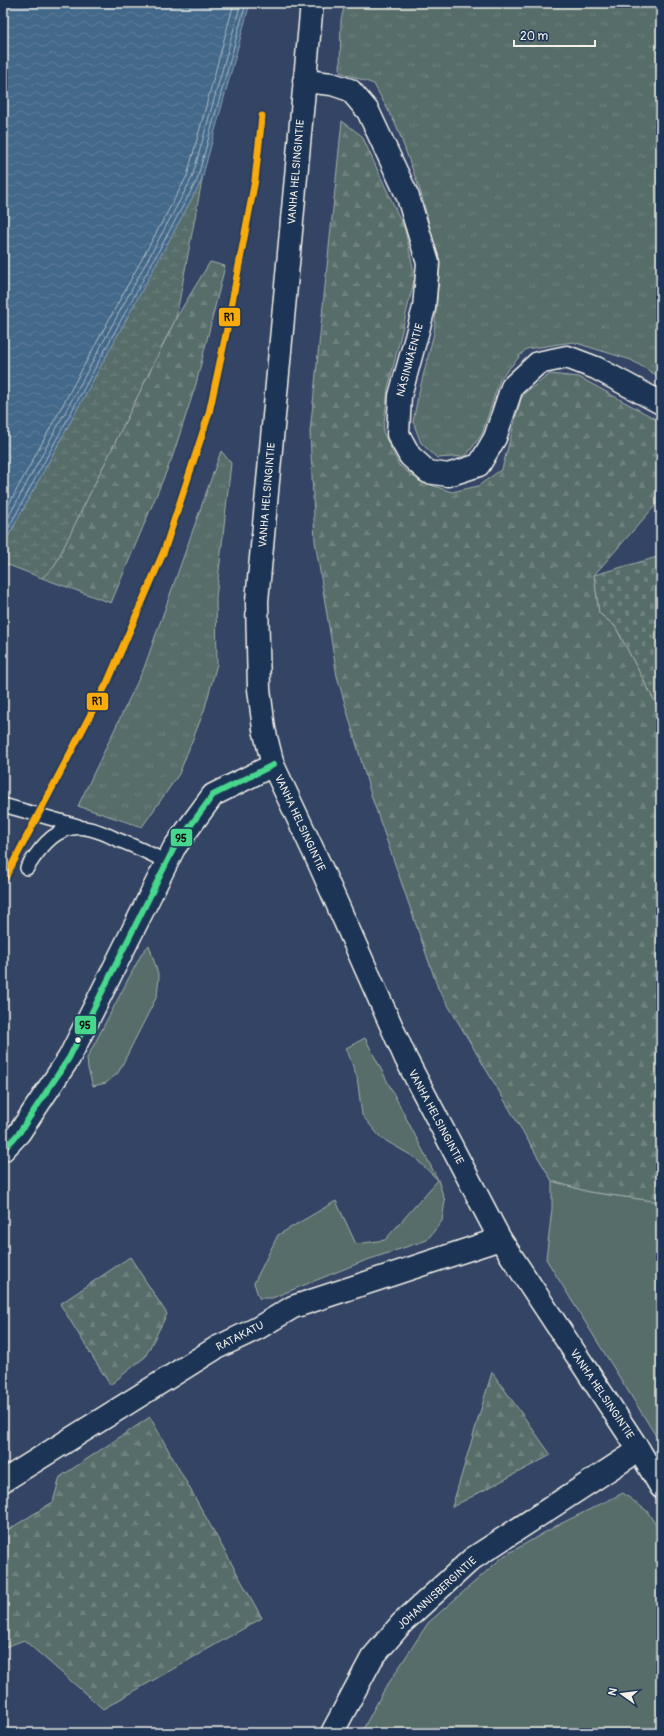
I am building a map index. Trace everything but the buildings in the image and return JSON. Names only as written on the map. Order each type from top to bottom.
[{"type":"street","name":"VANHA HELSINGINTIE","points":[[312,3],[257,601],[259,689],[264,729],[272,765],[319,864],[406,1059],[500,1239],[639,1450],[661,1487]]},
{"type":"street","name":"NÄSINMÄENTIE","points":[[304,81],[332,84],[350,90],[368,111],[408,197],[428,263],[424,308],[400,396],[398,434],[410,456],[428,472],[448,475],[479,465],[495,438],[512,387],[538,363],[567,357],[596,368],[661,403]]},
{"type":"street","points":[[3,1150],[19,1133],[69,1058],[174,848],[213,795],[272,765]]},
{"type":"street","name":"RATAKATU","points":[[3,1481],[216,1348],[258,1328],[293,1307],[500,1239]]},
{"type":"street","name":"JOHANNISBERGINTIE","points":[[332,1733],[372,1658],[402,1623],[472,1559],[639,1450]]},
{"type":"lane","points":[[3,805],[89,828],[147,851],[166,862]]},
{"type":"lane","points":[[27,868],[40,847],[56,834],[71,828],[89,828]]},
{"type":"green space","points":[[345,3],[661,3],[661,378],[631,360],[573,342],[526,349],[500,379],[482,434],[466,456],[437,458],[421,443],[413,422],[434,333],[440,266],[421,193],[397,127],[374,84],[340,72],[341,20]]},
{"type":"green space","points":[[342,121],[362,136],[405,230],[415,277],[388,388],[383,432],[399,465],[419,481],[452,492],[478,486],[502,469],[522,395],[550,374],[579,377],[661,422],[661,499],[594,575],[599,613],[615,626],[661,713],[661,1202],[589,1192],[552,1181],[438,988],[371,795],[337,676],[315,541],[310,432]]},
{"type":"green space","points":[[203,175],[176,318],[54,567],[42,578],[3,563],[3,546]]},
{"type":"green space","points":[[210,262],[225,266],[196,384],[172,458],[111,603],[42,578],[54,566],[176,318]]},
{"type":"green space","points":[[221,451],[231,463],[216,598],[217,664],[204,711],[179,774],[142,827],[78,806],[144,668]]},
{"type":"green space","points":[[661,556],[661,713],[615,626],[599,613],[594,575]]},
{"type":"green space","points":[[149,945],[159,977],[157,996],[118,1073],[106,1083],[93,1086],[88,1069],[87,1058],[142,953]]},
{"type":"green space","points":[[365,1038],[438,1180],[414,1157],[381,1138],[362,1115],[357,1077],[346,1048]]},
{"type":"green space","points":[[438,1180],[445,1201],[442,1221],[427,1240],[364,1261],[272,1298],[259,1298],[254,1283],[278,1235],[336,1201],[356,1244],[385,1240]]},
{"type":"green space","points":[[552,1181],[589,1192],[661,1202],[661,1444],[546,1259],[552,1209]]},
{"type":"green space","points":[[130,1257],[167,1314],[145,1357],[110,1385],[60,1304]]},
{"type":"green space","points":[[492,1372],[551,1455],[452,1507]]},
{"type":"green space","points":[[150,1417],[262,1618],[103,1709],[24,1640],[3,1648],[3,1533],[53,1502],[60,1477]]},
{"type":"green space","points":[[623,1493],[647,1511],[661,1533],[661,1733],[361,1733],[383,1692],[428,1623],[504,1556],[556,1526]]},
{"type":"water","points":[[3,3],[250,3],[201,182],[3,546]]},
{"type":"transit line","name":"R1","points":[[3,882],[108,681],[164,551],[209,413],[226,334],[255,180],[262,116]]},
{"type":"transit line","name":"95","points":[[3,1150],[19,1133],[69,1058],[174,848],[213,795],[273,765]]}]
